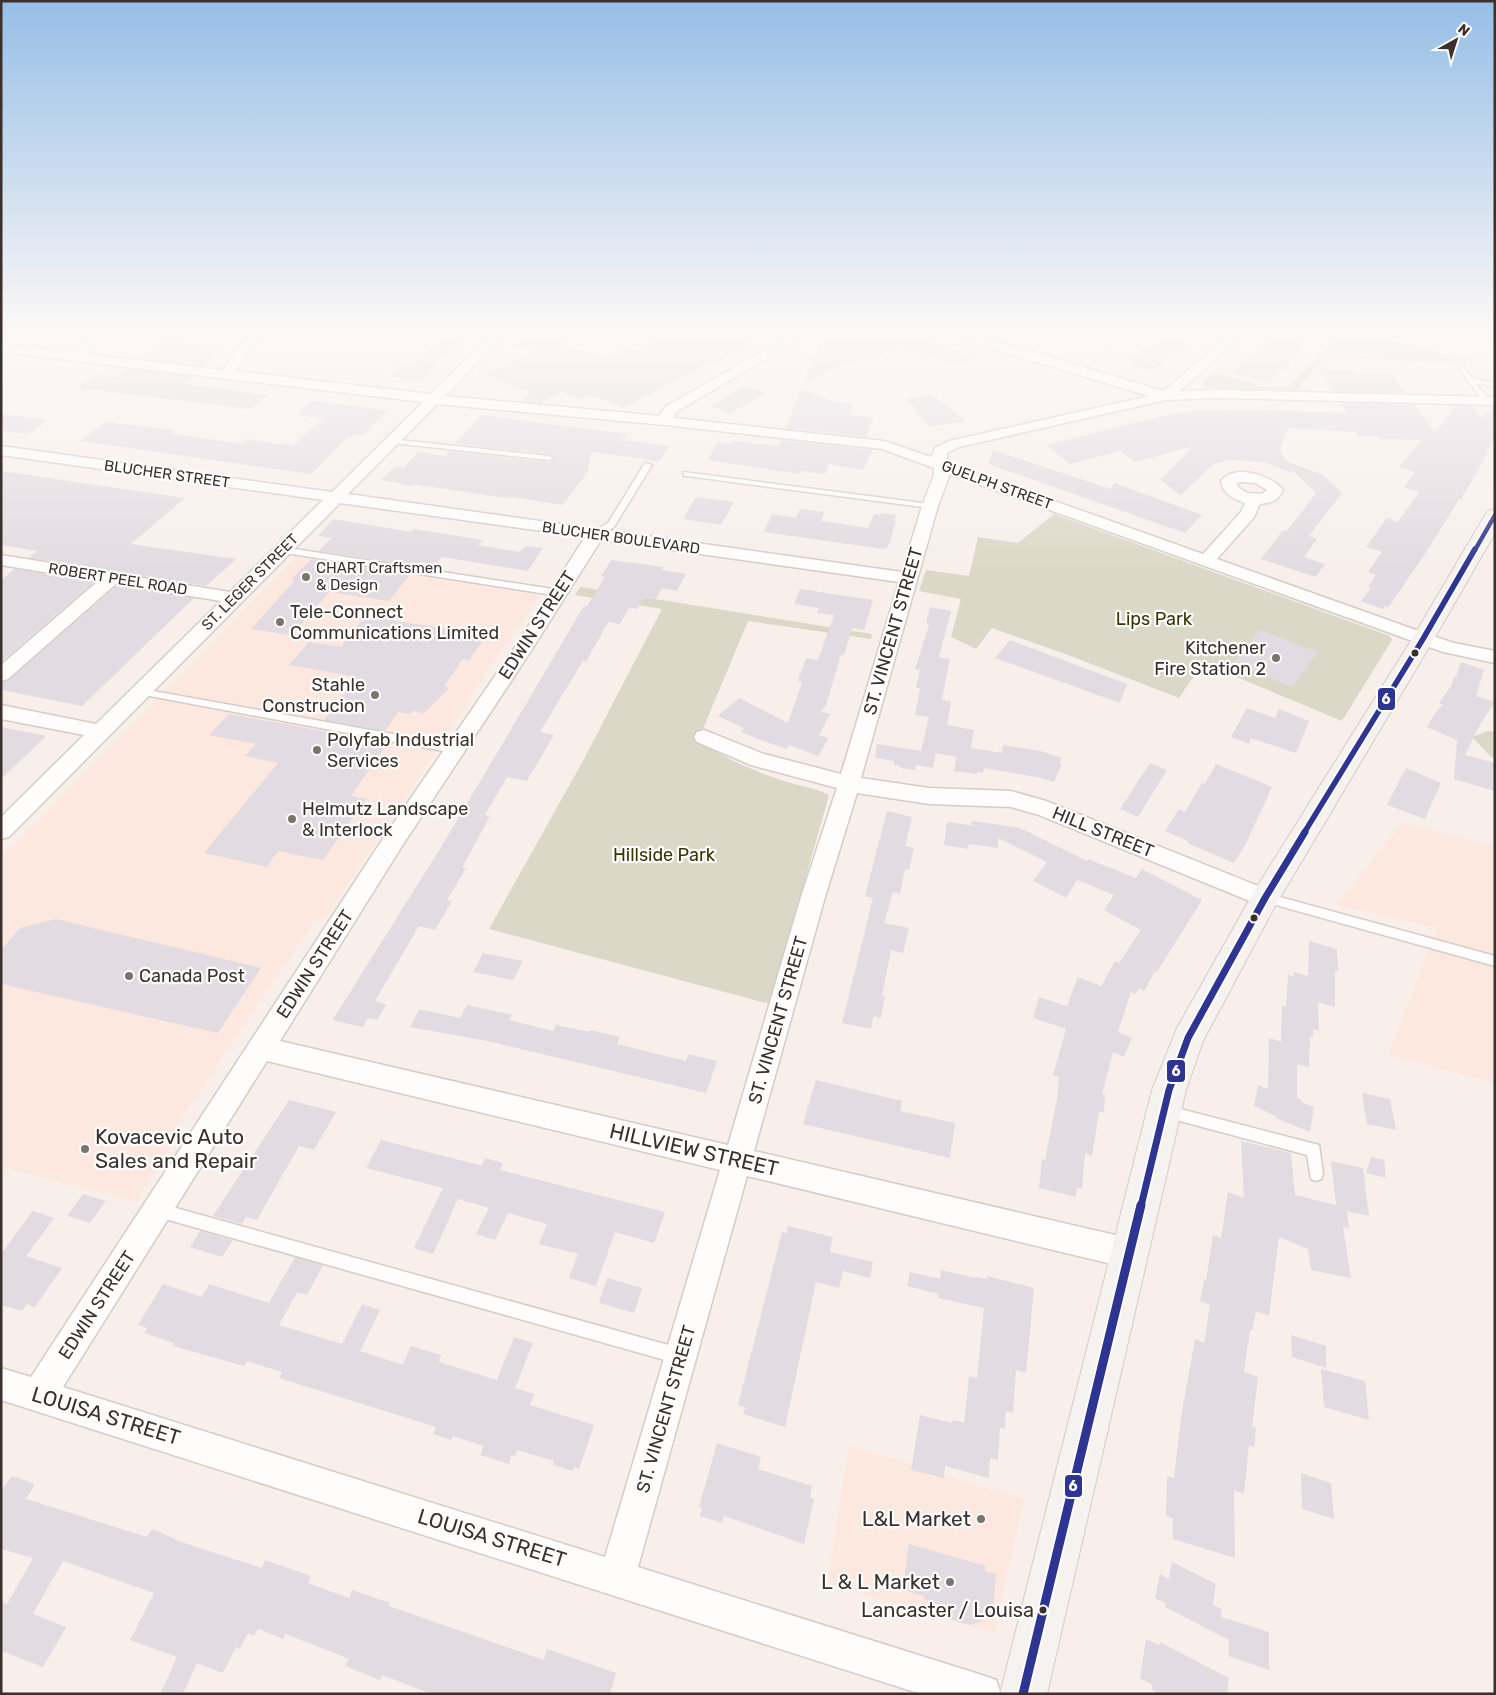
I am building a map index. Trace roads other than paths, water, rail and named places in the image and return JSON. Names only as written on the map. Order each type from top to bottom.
[{"type":"main road","points":[[1023,1694],[1128,1253],[1177,1064],[1188,1038],[1265,898],[1495,515]]},
{"type":"street","name":"ST. LEGER STREET","points":[[1,831],[142,692],[332,498],[420,413]]},
{"type":"street","name":"GUELPH STREET","points":[[582,413],[884,445],[1422,639],[1450,648],[1495,657]]},
{"type":"street","points":[[665,421],[669,413]]},
{"type":"street","points":[[940,464],[940,451],[954,444],[1090,413]]},
{"type":"street","name":"BLUCHER STREET","points":[[1,450],[332,498]]},
{"type":"street","name":"ST. VINCENT STREET","points":[[618,1578],[813,897],[849,784],[930,506],[942,472],[940,464]]},
{"type":"street","name":"BLUCHER BOULEVARD","points":[[332,498],[909,578]]},
{"type":"street","points":[[1206,561],[1248,514],[1254,500]]},
{"type":"street","name":"EDWIN STREET","points":[[39,1395],[260,1048],[454,749],[560,593],[595,535]]},
{"type":"street","name":"ROBERT PEEL ROAD","points":[[6,564],[112,578],[234,598]]},
{"type":"street","points":[[1,675],[112,578]]},
{"type":"street","points":[[1,712],[102,732]]},
{"type":"street","name":"HILL STREET","points":[[704,737],[758,760],[849,784],[929,796],[997,798],[1028,803],[1265,898]]},
{"type":"street","name":"HILLVIEW STREET","points":[[260,1048],[1128,1253]]},
{"type":"street","name":"LOUISA STREET","points":[[1,1384],[982,1694]]},
{"type":"lane","points":[[392,441],[549,458]]},
{"type":"lane","points":[[595,535],[611,525],[648,466]]},
{"type":"lane","points":[[687,474],[930,506]]},
{"type":"lane","points":[[282,550],[560,593]]},
{"type":"lane","points":[[142,692],[454,749]]},
{"type":"lane","name":"HILL STREET","points":[[1265,898],[1495,961]]},
{"type":"lane","points":[[1164,1110],[1314,1150],[1316,1174]]},
{"type":"lane","points":[[158,1210],[681,1357]]},
{"type":"place","name":"CHART Craftsmen & Design","points":[[306,577]]},
{"type":"place","name":"Tele-Connect Communications Limited","points":[[280,622]]},
{"type":"place","name":"Kitchener Fire Station 2","points":[[1276,658]]},
{"type":"place","name":"Stahle Construcion","points":[[375,695]]},
{"type":"place","name":"Polyfab Industrial Services","points":[[317,750]]},
{"type":"place","name":"Helmutz Landscape & Interlock","points":[[292,819]]},
{"type":"place","name":"Canada Post","points":[[129,976]]},
{"type":"place","name":"Kovacevic Auto Sales and Repair","points":[[85,1149]]},
{"type":"place","name":"L&L Market","points":[[981,1519]]},
{"type":"place","name":"L & L Market","points":[[950,1582]]},
{"type":"place","name":"Lancaster / Louisa","points":[[1043,1610]]},
{"type":"park label","name":"Lips Park","points":[[1154,619]]},
{"type":"park label","name":"Hillside Park","points":[[664,855]]}]
